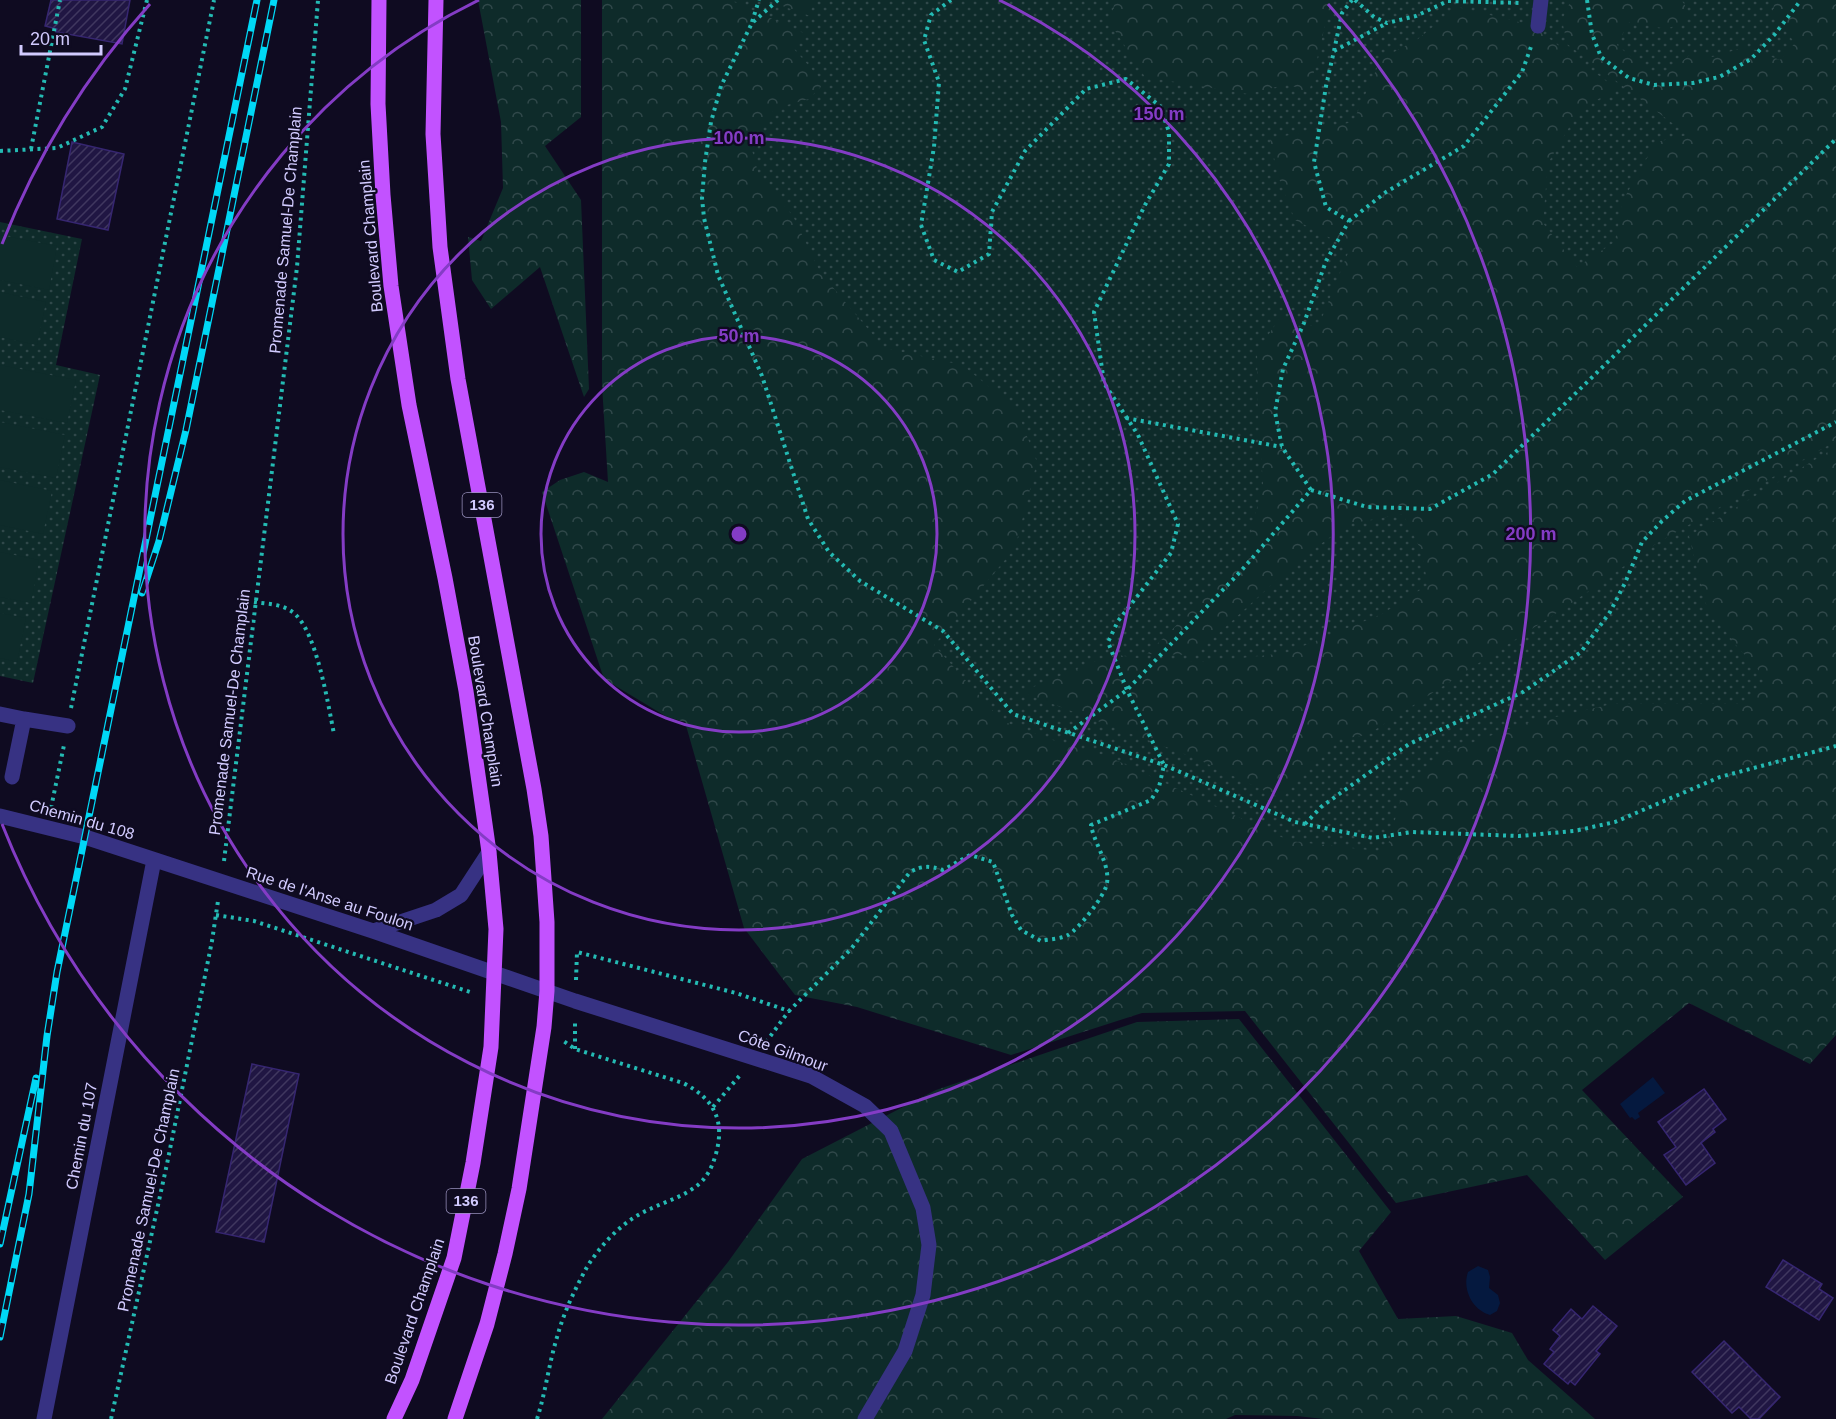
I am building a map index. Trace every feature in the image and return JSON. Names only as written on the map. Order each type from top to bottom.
[{"type":"main road","name":"Boulevard Champlain","points":[[380,0],[378,104],[391,286],[409,405],[466,691],[489,852],[496,929],[490,1047],[473,1163],[454,1258],[412,1380],[394,1419]]},
{"type":"main road","name":"Boulevard Champlain","points":[[436,0],[433,134],[440,248],[458,379],[534,789],[541,836],[547,922],[547,991],[543,1039],[519,1190],[487,1324],[455,1419]]},
{"type":"street","points":[[1538,26],[1541,1]]},
{"type":"street","points":[[0,714],[68,726]]},
{"type":"street","points":[[12,777],[24,719]]},
{"type":"street","name":"Chemin du 108","points":[[0,816],[48,826],[154,860]]},
{"type":"street","points":[[373,931],[436,910],[461,895],[489,852]]},
{"type":"street","name":"Rue de l'Anse au Foulon","points":[[154,860],[495,972]]},
{"type":"street","name":"Chemin du 107","points":[[44,1419],[154,860]]},
{"type":"street","name":"Côte Gilmour","points":[[495,972],[575,1001],[811,1076],[866,1106],[891,1131],[923,1208],[929,1245],[923,1295],[905,1350],[865,1419]]},
{"type":"path","points":[[31,149],[60,0]]},
{"type":"path","points":[[0,151],[57,148],[102,126],[125,89],[147,0]]},
{"type":"path","points":[[48,826],[214,0]]},
{"type":"path","name":"Promenade Samuel-De Champlain","points":[[111,1419],[181,1094],[212,941],[221,881],[297,267],[318,0]]},
{"type":"path","points":[[759,0],[752,23],[721,86],[711,122],[705,162],[702,198],[704,218],[718,275],[762,376],[808,519],[830,552],[860,581],[943,631],[1013,714],[1164,765],[1295,822],[1373,838],[1412,832],[1519,836],[1574,831],[1615,822],[1720,777],[1836,746]]},
{"type":"path","points":[[752,23],[778,0]]},
{"type":"path","points":[[575,1049],[578,952],[736,993],[789,1011],[851,949],[910,873],[919,867],[928,866],[943,870],[970,855],[993,862],[1012,915],[1021,930],[1041,941],[1069,935],[1093,909],[1107,884],[1105,867],[1091,825],[1151,800],[1159,786],[1164,765],[1127,690],[1108,642],[1118,621],[1171,553],[1178,524],[1138,435],[1104,383],[1094,312],[1145,205],[1169,164],[1169,132],[1161,106],[1126,79],[1086,89],[1025,151],[992,212],[989,254],[958,272],[934,260],[921,225],[934,147],[939,82],[924,40],[931,15],[951,0]]},
{"type":"path","points":[[1349,221],[1326,207],[1314,162],[1326,86],[1342,13],[1353,0],[1374,17],[1387,23]]},
{"type":"path","points":[[1587,0],[1592,34],[1601,57],[1629,78],[1654,85],[1693,83],[1727,73],[1751,59],[1775,34],[1802,0]]},
{"type":"path","points":[[1334,51],[1387,23],[1416,16],[1448,1],[1541,1]]},
{"type":"path","points":[[1538,26],[1522,72],[1464,146],[1386,192],[1349,221],[1326,261],[1304,323],[1283,369],[1275,412],[1281,447],[1311,490],[1367,507],[1430,509],[1493,474],[1836,139]]},
{"type":"path","points":[[1126,418],[1281,447]]},
{"type":"path","points":[[1305,824],[1321,807],[1408,744],[1523,692],[1581,652],[1610,612],[1642,542],[1662,521],[1685,501],[1836,422]]},
{"type":"path","points":[[1067,733],[1127,690],[1241,571],[1311,490]]},
{"type":"path","points":[[254,602],[280,606],[294,613],[305,628],[320,667],[334,734]]},
{"type":"green space","points":[[478,0],[581,0],[581,117],[545,146],[581,200],[589,389],[584,397],[540,267],[491,309],[472,280],[468,237],[481,241],[503,188],[501,122]]},
{"type":"green space","points":[[602,0],[730,0],[808,35],[794,49],[824,83],[809,99],[776,108],[749,139],[759,176],[793,216],[820,272],[884,348],[962,365],[1016,408],[1037,462],[1015,548],[934,645],[1002,721],[1061,743],[1107,756],[1290,841],[1386,852],[1403,791],[1437,756],[1516,726],[1612,704],[1743,704],[1768,681],[1735,644],[1706,604],[1689,536],[1836,447],[1836,1035],[1810,1064],[1689,1003],[1582,1090],[1683,1197],[1605,1260],[1527,1175],[1396,1203],[1245,1011],[1142,1013],[1011,1055],[857,1007],[795,995],[744,928],[685,722],[667,717],[604,679],[542,492],[560,480],[584,472],[608,482],[602,385]]},
{"type":"green space","points":[[603,0],[1836,0],[1836,843],[824,952]]},
{"type":"green space","points":[[766,0],[813,0],[810,16]]},
{"type":"green space","points":[[1115,0],[1331,0],[1309,93],[1288,84],[1248,94],[1145,77],[1110,23]]},
{"type":"green space","points":[[1571,0],[1681,0],[1685,5],[1686,21],[1667,29],[1629,22],[1617,45],[1659,80],[1692,53],[1712,57],[1745,47],[1780,60],[1795,43],[1772,14],[1775,0],[1836,0],[1836,441],[1657,543],[1566,607],[1367,735],[1334,740],[1282,799],[1195,758],[1021,692],[1113,654],[1141,659],[1207,662],[1286,653],[1382,614],[1428,585],[1421,550],[1403,514],[1348,524],[1295,563],[1195,655],[1147,654],[1244,559],[1263,484],[1257,351],[1280,318],[1300,327],[1319,325],[1350,248],[1295,220],[1278,176],[1270,139],[1353,122],[1381,59],[1418,39],[1457,7],[1531,25],[1617,89],[1580,109],[1548,163],[1543,223],[1577,267],[1616,241],[1622,202],[1656,142],[1688,135],[1567,44],[1562,20]]},
{"type":"green space","points":[[0,222],[82,239],[56,365],[100,375],[33,683],[0,676]]},
{"type":"green space","points":[[0,235],[57,246],[49,290],[0,280]]},
{"type":"green space","points":[[0,292],[46,302],[37,345],[0,337]]},
{"type":"green space","points":[[0,365],[76,380],[67,423],[0,410]]},
{"type":"green space","points":[[0,422],[65,435],[56,478],[0,467]]},
{"type":"green space","points":[[0,480],[52,491],[43,534],[0,525]]},
{"type":"green space","points":[[0,552],[39,560],[31,603],[0,597]]},
{"type":"green space","points":[[0,613],[26,618],[17,662],[0,658]]},
{"type":"green space","points":[[1239,1019],[1391,1212],[1359,1251],[1398,1319],[1456,1316],[1512,1333],[1528,1360],[1595,1419],[1324,1419],[1235,1415],[1226,1419],[602,1419],[728,1262],[802,1159],[936,1090],[1137,1022]]},
{"type":"water","points":[[1653,1077],[1665,1093],[1638,1113],[1640,1117],[1635,1120],[1630,1118],[1620,1104]]},
{"type":"water","points":[[1478,1266],[1488,1270],[1489,1288],[1498,1295],[1500,1303],[1497,1311],[1490,1315],[1478,1309],[1474,1304],[1466,1285],[1468,1272]]},
{"type":"building","points":[[51,0],[130,0],[122,44],[56,32],[57,29],[45,26]]},
{"type":"building","points":[[72,142],[124,154],[108,230],[57,219]]},
{"type":"building","points":[[252,1064],[299,1074],[264,1242],[216,1232]]},
{"type":"building","points":[[1704,1089],[1726,1119],[1701,1143],[1715,1163],[1686,1185],[1664,1155],[1676,1147],[1658,1122]]},
{"type":"building","points":[[1783,1260],[1822,1284],[1819,1289],[1833,1298],[1819,1320],[1766,1287]]},
{"type":"building","points":[[1593,1306],[1617,1326],[1596,1351],[1600,1354],[1575,1385],[1570,1381],[1568,1384],[1544,1364],[1554,1352],[1550,1349],[1560,1336],[1553,1330],[1571,1309],[1582,1319]]},
{"type":"building","points":[[1724,1341],[1780,1397],[1759,1419],[1751,1419],[1739,1407],[1732,1413],[1692,1372]]},
{"type":"railway","points":[[0,1337],[29,1194],[47,1036],[57,972],[257,0]]},
{"type":"railway","points":[[142,593],[159,541],[186,430],[274,0]]},
{"type":"railway","points":[[0,1244],[36,1078]]}]
